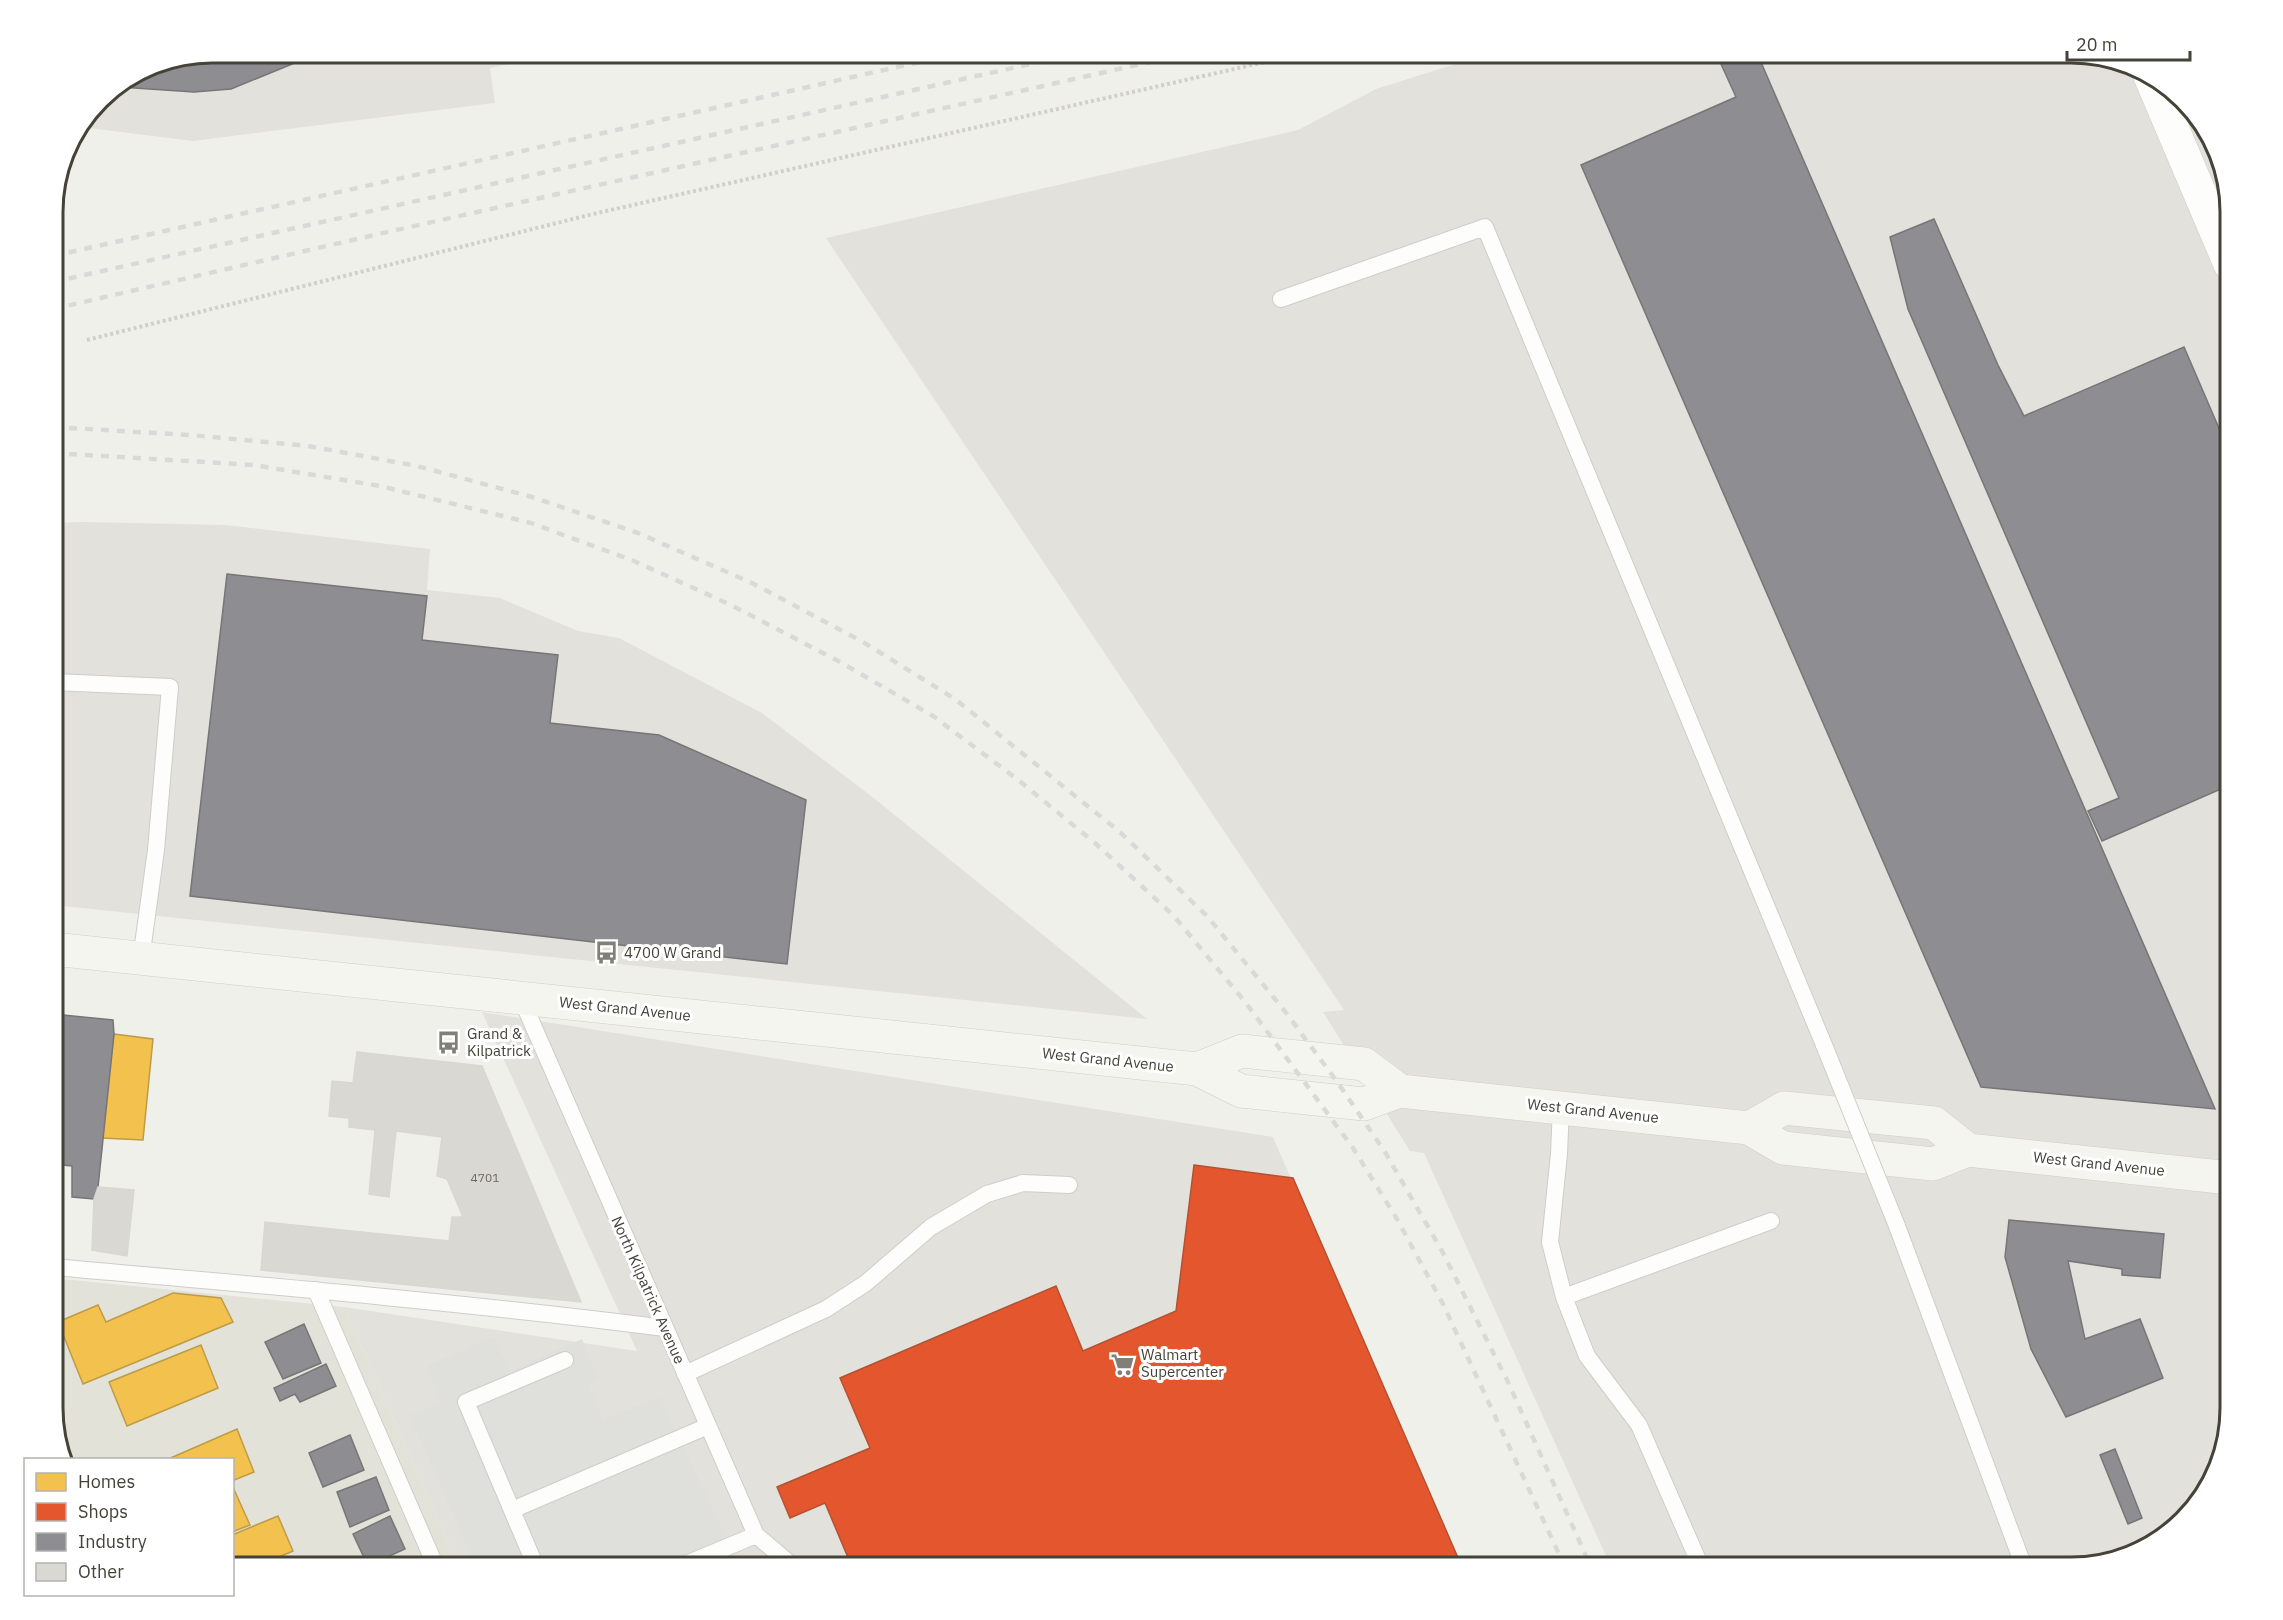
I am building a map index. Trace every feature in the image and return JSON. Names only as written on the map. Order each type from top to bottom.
[{"type":"main road","name":"West Grand Avenue","points":[[63,950],[1197,1070],[1242,1051],[1364,1064],[1400,1091],[1749,1128],[1784,1108],[1934,1123],[1968,1150],[2220,1177]]},
{"type":"street","points":[[2156,90],[2220,240]]},
{"type":"lane","points":[[1281,299],[1485,227],[1897,1226],[2021,1557]]},
{"type":"lane","points":[[63,682],[170,687],[156,850],[141,959]]},
{"type":"lane","name":"North Kilpatrick Avenue","points":[[521,998],[756,1535],[781,1557]]},
{"type":"lane","points":[[1561,1108],[1550,1242],[1564,1297],[1587,1356],[1639,1425],[1696,1557]]},
{"type":"lane","points":[[685,1374],[826,1309],[866,1283],[931,1227],[987,1194],[1023,1183],[1069,1185]]},
{"type":"lane","points":[[1564,1297],[1771,1221]]},
{"type":"lane","points":[[63,1268],[316,1290],[583,1317],[665,1328]]},
{"type":"lane","points":[[316,1290],[431,1557]]},
{"type":"lane","points":[[531,1557],[466,1401],[565,1359]]},
{"type":"lane","points":[[512,1510],[708,1426]]},
{"type":"lane","points":[[717,1557],[756,1535]]},
{"type":"path","points":[[87,340],[593,214],[1257,63]]},
{"type":"shaded area","points":[[203,63],[516,63],[490,68],[495,103],[193,141],[89,128],[114,100],[129,88],[155,74],[183,66]]},
{"type":"shaded area","points":[[1463,63],[2080,63],[2119,71],[2137,78],[2162,94],[2189,121],[2205,146],[2217,183],[2220,212],[2220,1408],[2217,1437],[2205,1474],[2189,1499],[2176,1513],[2154,1532],[2137,1542],[2109,1552],[2071,1557],[1606,1557],[1424,1153],[1410,1151],[1323,1012],[1344,1010],[826,238],[1298,130],[1376,89]]},
{"type":"shaded area","points":[[63,523],[226,525],[430,549],[427,590],[500,598],[578,631],[619,638],[762,713],[875,799],[1147,1019],[63,906]]},
{"type":"shaded area","points":[[482,1012],[1273,1137],[1455,1557],[455,1557],[344,1307],[637,1351]]},
{"type":"shaded area","points":[[63,1279],[344,1307],[455,1557],[234,1557],[234,1458],[72,1458],[63,1417]]},
{"type":"shaded area","points":[[494,1337],[510,1371],[582,1339],[598,1378],[588,1385],[603,1420],[660,1397],[735,1557],[472,1557],[410,1416],[442,1402],[426,1366]]},
{"type":"building: Homes","points":[[114,1034],[153,1039],[143,1140],[101,1138]]},
{"type":"building: Homes","points":[[173,1293],[221,1298],[233,1322],[83,1384],[63,1334],[63,1320],[98,1305],[106,1322]]},
{"type":"building: Homes","points":[[201,1345],[218,1388],[127,1426],[109,1382]]},
{"type":"building: Homes","points":[[237,1429],[254,1472],[234,1480],[234,1458],[171,1458]]},
{"type":"building: Homes","points":[[234,1489],[250,1525],[234,1531]]},
{"type":"building: Homes","points":[[278,1516],[293,1551],[279,1557],[234,1557],[234,1534]]},
{"type":"building: Shops","name":"Walmart Supercenter","points":[[1194,1165],[1293,1178],[1458,1557],[848,1557],[825,1503],[790,1518],[777,1487],[870,1448],[840,1378],[1056,1286],[1083,1351],[1176,1311]]},
{"type":"building: Industry","points":[[203,63],[295,63],[231,89],[194,92],[129,88],[155,74]]},
{"type":"building: Industry","points":[[1721,63],[1761,63],[2215,1109],[1981,1087],[1581,165],[1736,97]]},
{"type":"building: Industry","points":[[1934,219],[1998,365],[2024,416],[2184,347],[2220,431],[2220,789],[2102,841],[2088,811],[2119,798],[1908,309],[1890,237]]},
{"type":"building: Industry","points":[[227,574],[427,596],[422,640],[558,655],[550,723],[659,735],[806,800],[787,964],[190,896]]},
{"type":"building: Industry","points":[[63,1015],[113,1020],[114,1034],[98,1187],[94,1199],[72,1197],[72,1166],[63,1165]]},
{"type":"building: Industry","points":[[2009,1220],[2164,1234],[2160,1278],[2122,1275],[2122,1269],[2068,1261],[2085,1339],[2140,1319],[2163,1378],[2066,1417],[2031,1349],[2005,1257]]},
{"type":"building: Industry","points":[[304,1324],[321,1363],[283,1379],[265,1342]]},
{"type":"building: Industry","points":[[326,1364],[336,1386],[300,1402],[295,1394],[280,1401],[274,1388]]},
{"type":"building: Industry","points":[[350,1435],[364,1470],[323,1487],[309,1453]]},
{"type":"building: Industry","points":[[2115,1449],[2142,1518],[2128,1524],[2100,1455]]},
{"type":"building: Industry","points":[[376,1477],[389,1510],[350,1527],[337,1492]]},
{"type":"building: Industry","points":[[390,1516],[405,1549],[388,1557],[364,1557],[353,1534]]},
{"type":"building: Other","points":[[357,1052],[482,1066],[581,1302],[261,1270],[265,1222],[449,1241],[452,1217],[463,1217],[447,1179],[437,1176],[442,1137],[396,1131],[389,1197],[369,1194],[375,1130],[349,1127],[349,1118],[329,1116],[332,1081],[353,1083]]},
{"type":"building: Other","points":[[98,1187],[134,1190],[127,1256],[92,1250],[94,1199]]},
{"type":"railway","points":[[63,254],[915,63]]},
{"type":"railway","points":[[63,280],[1035,63]]},
{"type":"railway","points":[[63,307],[1146,63]]},
{"type":"railway","points":[[63,428],[190,435],[308,446],[417,466],[532,497],[638,533],[752,583],[863,642],[955,699],[1121,833],[1207,916],[1284,1010],[1338,1083],[1385,1152],[1442,1251],[1508,1382],[1587,1557]]},
{"type":"railway","points":[[63,454],[254,465],[380,486],[531,523],[634,561],[731,605],[842,663],[933,716],[1017,779],[1095,843],[1173,915],[1246,1003],[1353,1148],[1397,1219],[1443,1304],[1560,1557]]},
{"type":"place","name":"4700 W Grand","points":[[606,953]]},
{"type":"place","name":"Grand & Kilpatrick","points":[[449,1043]]},
{"type":"place","name":"Walmart Supercenter","points":[[1123,1364]]}]
